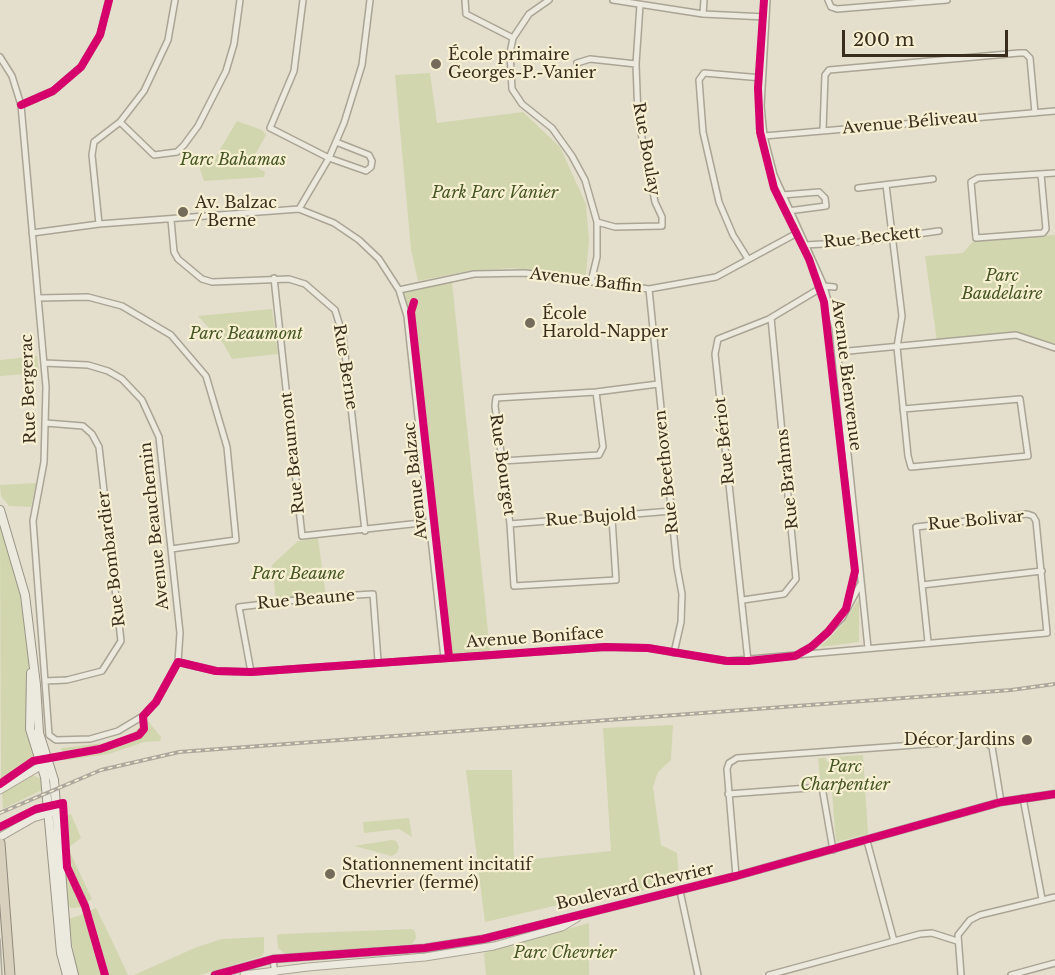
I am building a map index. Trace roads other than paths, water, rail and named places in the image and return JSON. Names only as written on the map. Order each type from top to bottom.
[{"type":"highway","points":[[0,843],[10,975]]},
{"type":"main road","points":[[0,510],[23,584],[40,740],[46,764],[68,957],[74,975]]},
{"type":"main road","points":[[52,813],[61,953],[66,975]]},
{"type":"street","points":[[21,105],[53,90],[81,67],[100,35],[109,0]]},
{"type":"street","points":[[99,224],[92,155],[94,142],[120,122],[144,91],[168,40],[176,0]]},
{"type":"street","points":[[120,122],[154,155],[177,152],[184,145],[198,126],[226,71],[234,44],[240,0]]},
{"type":"street","points":[[303,0],[294,71],[270,128],[329,158],[366,171],[371,167],[372,161],[369,155],[336,142]]},
{"type":"street","points":[[299,209],[329,158],[344,123],[362,65],[370,0]]},
{"type":"street","points":[[465,0],[466,14],[513,38]]},
{"type":"street","points":[[549,0],[529,14],[513,38],[510,53],[512,89],[522,104],[552,128],[572,156],[593,202],[597,222],[597,257],[591,282]]},
{"type":"street","points":[[613,0],[703,14],[766,17]]},
{"type":"street","points":[[703,14],[704,0]]},
{"type":"street","name":"Avenue Bienvenue","points":[[767,0],[761,106],[764,136],[788,211],[824,286],[835,328],[868,648]]},
{"type":"street","points":[[828,0],[831,7],[837,9],[946,0]]},
{"type":"street","name":"Rue Boulay","points":[[597,222],[615,227],[662,226],[662,217],[655,202],[642,144],[636,64],[640,5]]},
{"type":"street","points":[[822,130],[825,75],[830,69],[1023,53],[1030,58],[1035,112]]},
{"type":"street","name":"Rue Bergerac","points":[[0,57],[15,82],[21,105],[44,363],[46,423],[43,468],[33,521],[50,735],[56,740]]},
{"type":"street","points":[[577,63],[590,59],[636,64]]},
{"type":"street","points":[[748,259],[733,235],[714,184],[703,132],[699,80],[704,73],[762,78]]},
{"type":"street","name":"Avenue Béliveau","points":[[764,136],[1055,111]]},
{"type":"street","points":[[1041,174],[1046,229],[1042,233],[976,238],[971,182],[978,178],[1055,172]]},
{"type":"street","points":[[858,188],[933,179]]},
{"type":"street","points":[[886,185],[902,316],[897,347],[903,409],[908,456],[911,467],[1028,456],[1020,399],[903,409]]},
{"type":"street","points":[[782,195],[819,192],[825,198],[826,206],[788,211]]},
{"type":"street","name":"Avenue Balzac","points":[[32,233],[99,224],[299,209],[334,224],[358,240],[379,259],[399,290],[407,316],[444,658]]},
{"type":"street","name":"Rue Berne","points":[[171,220],[174,252],[178,259],[202,279],[212,282],[274,278],[305,284],[335,310],[343,336],[365,531]]},
{"type":"street","name":"Rue Beckett","points":[[805,245],[859,242],[939,231]]},
{"type":"street","name":"Avenue Baffin","points":[[399,290],[434,281],[480,274],[525,273],[649,290],[716,277],[799,232]]},
{"type":"street","name":"Rue Beaumont","points":[[274,278],[302,536],[365,531],[430,522]]},
{"type":"street","name":"Avenue Bienvenue","points":[[824,286],[834,286]]},
{"type":"street","name":"Rue Bériot","points":[[748,660],[716,354],[718,339],[771,318],[824,286]]},
{"type":"street","name":"Rue Beethoven","points":[[649,290],[682,594],[681,622],[674,653]]},
{"type":"street","points":[[38,298],[88,297],[122,306],[171,335],[206,376],[227,447],[236,540],[171,549]]},
{"type":"street","name":"Rue Brahms","points":[[743,600],[784,594],[796,579],[797,562],[771,318]]},
{"type":"street","points":[[838,352],[1016,335],[1055,348]]},
{"type":"street","name":"Avenue Beauchemin","points":[[44,363],[88,365],[108,371],[122,379],[142,400],[159,437],[180,633],[178,662],[167,685],[143,716],[104,737],[56,740]]},
{"type":"street","name":"Rue Bourget","points":[[612,518],[616,580],[514,586],[510,524],[496,398],[596,392],[658,384]]},
{"type":"street","points":[[502,461],[599,455],[603,447],[596,392]]},
{"type":"street","name":"Rue Bombardier","points":[[45,681],[67,680],[102,671],[121,641],[99,447],[92,434],[82,426],[46,423]]},
{"type":"street","name":"Rue Bujold","points":[[510,524],[612,518],[672,511]]},
{"type":"street","name":"Rue Bolivar","points":[[928,642],[916,527],[1027,514],[1036,521],[1047,633]]},
{"type":"street","points":[[922,585],[1042,571]]},
{"type":"street","name":"Avenue Boniface","points":[[795,656],[811,647],[842,618],[861,584]]},
{"type":"street","name":"Rue Beaune","points":[[251,672],[239,607],[322,597],[373,594],[378,661]]},
{"type":"street","name":"Avenue Boniface","points":[[178,662],[216,671],[251,672],[378,661],[605,647],[648,648],[727,661],[1047,633]]},
{"type":"street","points":[[736,876],[727,769],[729,763],[737,758],[983,741],[992,747],[1001,802]]},
{"type":"street","points":[[0,790],[46,764]]},
{"type":"street","points":[[728,794],[822,787],[833,850]]},
{"type":"street","name":"Boulevard Chevrier","points":[[215,975],[273,959],[424,948],[483,939],[680,891],[1001,802],[1055,794]]},
{"type":"street","points":[[1023,798],[1042,899]]},
{"type":"street","points":[[0,837],[33,818],[52,813]]},
{"type":"street","points":[[867,841],[894,940]]},
{"type":"street","points":[[680,891],[698,975]]},
{"type":"street","points":[[961,975],[957,940],[964,927],[975,917],[1055,897]]},
{"type":"street","name":"Boulevard Chevrier","points":[[244,975],[273,974],[425,957],[494,946],[562,927],[578,917]]},
{"type":"street","points":[[769,975],[894,940],[932,933],[957,940]]},
{"type":"street","points":[[273,959],[273,974]]},
{"type":"street","points":[[1011,975],[1023,974],[1055,963]]},
{"type":"tram line","points":[[0,939],[2,975]]},
{"type":"railway","points":[[0,813],[101,770],[179,752],[1011,690],[1055,684]]},
{"type":"place","name":"École primaire Georges-P.-Vanier","points":[[436,64]]},
{"type":"place","name":"Av. Balzac / Berne","points":[[183,212]]},
{"type":"place","name":"École Harold-Napper","points":[[530,323]]},
{"type":"place","name":"Décor Jardins","points":[[1027,740]]},
{"type":"place","name":"Stationnement incitatif Chevrier (fermé)","points":[[330,874]]},
{"type":"park label","name":"Parc Bahamas","points":[[233,160]]},
{"type":"park label","name":"Park Parc Vanier","points":[[495,193]]},
{"type":"park label","name":"Parc Baudelaire","points":[[1002,285]]},
{"type":"park label","name":"Parc Beaumont","points":[[246,334]]},
{"type":"park label","name":"Parc Beaune","points":[[298,574]]},
{"type":"park label","name":"Parc Charpentier","points":[[845,776]]},
{"type":"park label","name":"Parc Chevrier","points":[[565,953]]}]
